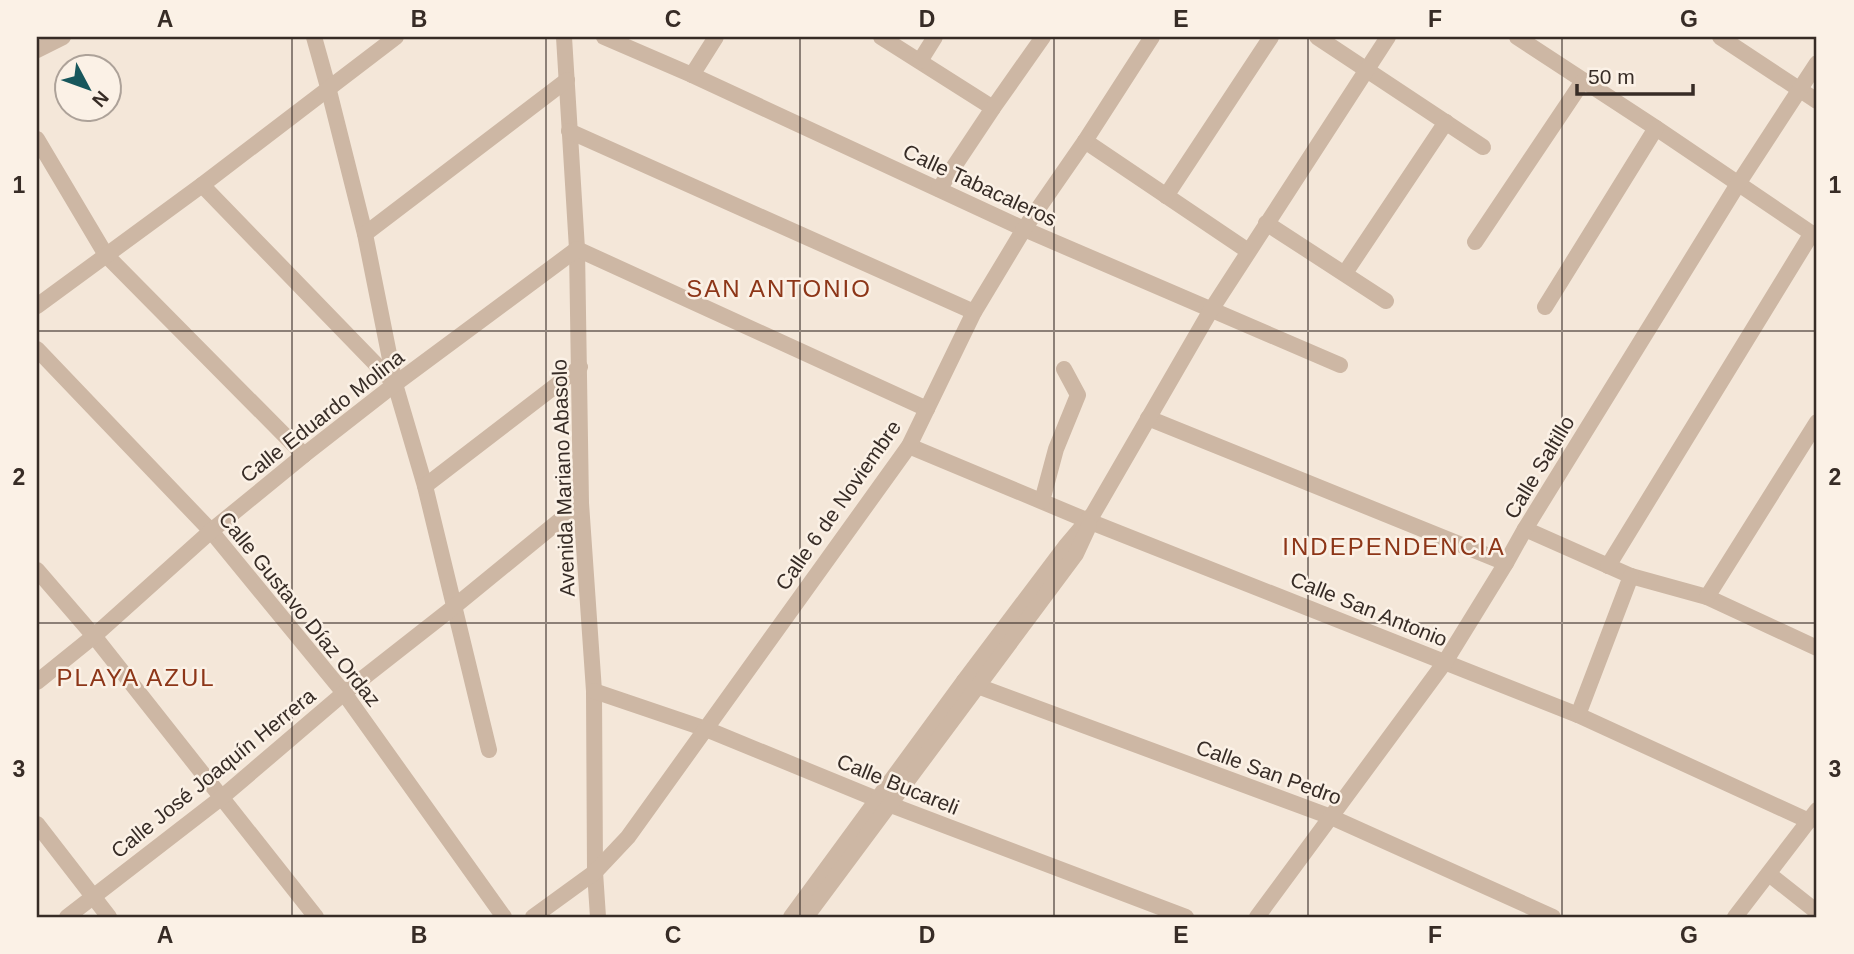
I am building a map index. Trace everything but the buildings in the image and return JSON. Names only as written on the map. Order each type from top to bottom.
[{"type":"street","points":[[37,50],[63,37]]},
{"type":"street","points":[[314,37],[365,234],[394,384],[425,486],[489,750]]},
{"type":"street","points":[[37,306],[202,185],[396,37]]},
{"type":"street","name":"Avenida Mariano Abasolo","points":[[564,37],[577,249],[581,503],[594,691],[595,872],[598,917]]},
{"type":"street","name":"Calle Tabacaleros","points":[[604,37],[1024,229],[1340,365]]},
{"type":"street","points":[[692,75],[716,37]]},
{"type":"street","points":[[881,37],[993,108]]},
{"type":"street","points":[[920,61],[935,37]]},
{"type":"street","points":[[939,189],[1043,37]]},
{"type":"street","name":"Calle 6 de Noviembre","points":[[533,917],[595,872],[628,837],[909,446],[974,312],[1024,229],[1152,37]]},
{"type":"street","points":[[1166,196],[1270,37]]},
{"type":"street","points":[[1317,37],[1483,147]]},
{"type":"street","points":[[799,916],[970,684],[1076,554],[1090,519],[1210,310],[1388,37]]},
{"type":"street","points":[[1517,37],[1815,235],[1608,566]]},
{"type":"street","points":[[1720,37],[1817,101]]},
{"type":"street","name":"Calle Saltillo","points":[[1257,917],[1445,662],[1738,184],[1817,63]]},
{"type":"street","points":[[365,234],[567,80]]},
{"type":"street","points":[[1475,242],[1583,81]]},
{"type":"street","points":[[1345,273],[1446,122]]},
{"type":"street","points":[[1545,307],[1656,128]]},
{"type":"street","points":[[569,131],[974,312]]},
{"type":"street","points":[[37,139],[106,255],[304,455]]},
{"type":"street","points":[[1085,141],[1248,251]]},
{"type":"street","points":[[202,185],[394,384]]},
{"type":"street","points":[[1266,223],[1386,301]]},
{"type":"street","points":[[577,249],[927,409]]},
{"type":"street","name":"Calle Eduardo Molina","points":[[37,682],[94,636],[211,531],[304,455],[394,384],[577,249]]},
{"type":"street","name":"Calle Gustavo Díaz Ordaz","points":[[37,349],[211,531],[344,693],[505,917]]},
{"type":"street","points":[[425,486],[580,367]]},
{"type":"street","points":[[1042,501],[1056,449],[1078,395],[1064,369]]},
{"type":"street","points":[[1148,418],[1506,563]]},
{"type":"street","points":[[1707,597],[1817,422]]},
{"type":"street","name":"Calle San Antonio","points":[[909,446],[1578,715],[1813,816]]},
{"type":"street","name":"Calle José Joaquín Herrera","points":[[66,917],[221,798],[344,693],[581,503]]},
{"type":"street","points":[[1525,529],[1631,576],[1707,597],[1817,648]]},
{"type":"street","points":[[37,570],[94,636],[316,917]]},
{"type":"street","points":[[1578,715],[1631,576]]},
{"type":"street","name":"Calle San Pedro","points":[[970,684],[1331,817],[1553,917]]},
{"type":"street","name":"Calle Bucareli","points":[[594,691],[706,729],[884,802],[1186,917]]},
{"type":"street","points":[[1735,917],[1813,816]]},
{"type":"street","points":[[37,824],[109,917]]},
{"type":"street","points":[[1769,874],[1817,912]]},
{"type":"district","name":"SAN ANTONIO","points":[[779,288]]},
{"type":"district","name":"INDEPENDENCIA","points":[[1394,546]]},
{"type":"district","name":"PLAYA AZUL","points":[[136,677]]}]
